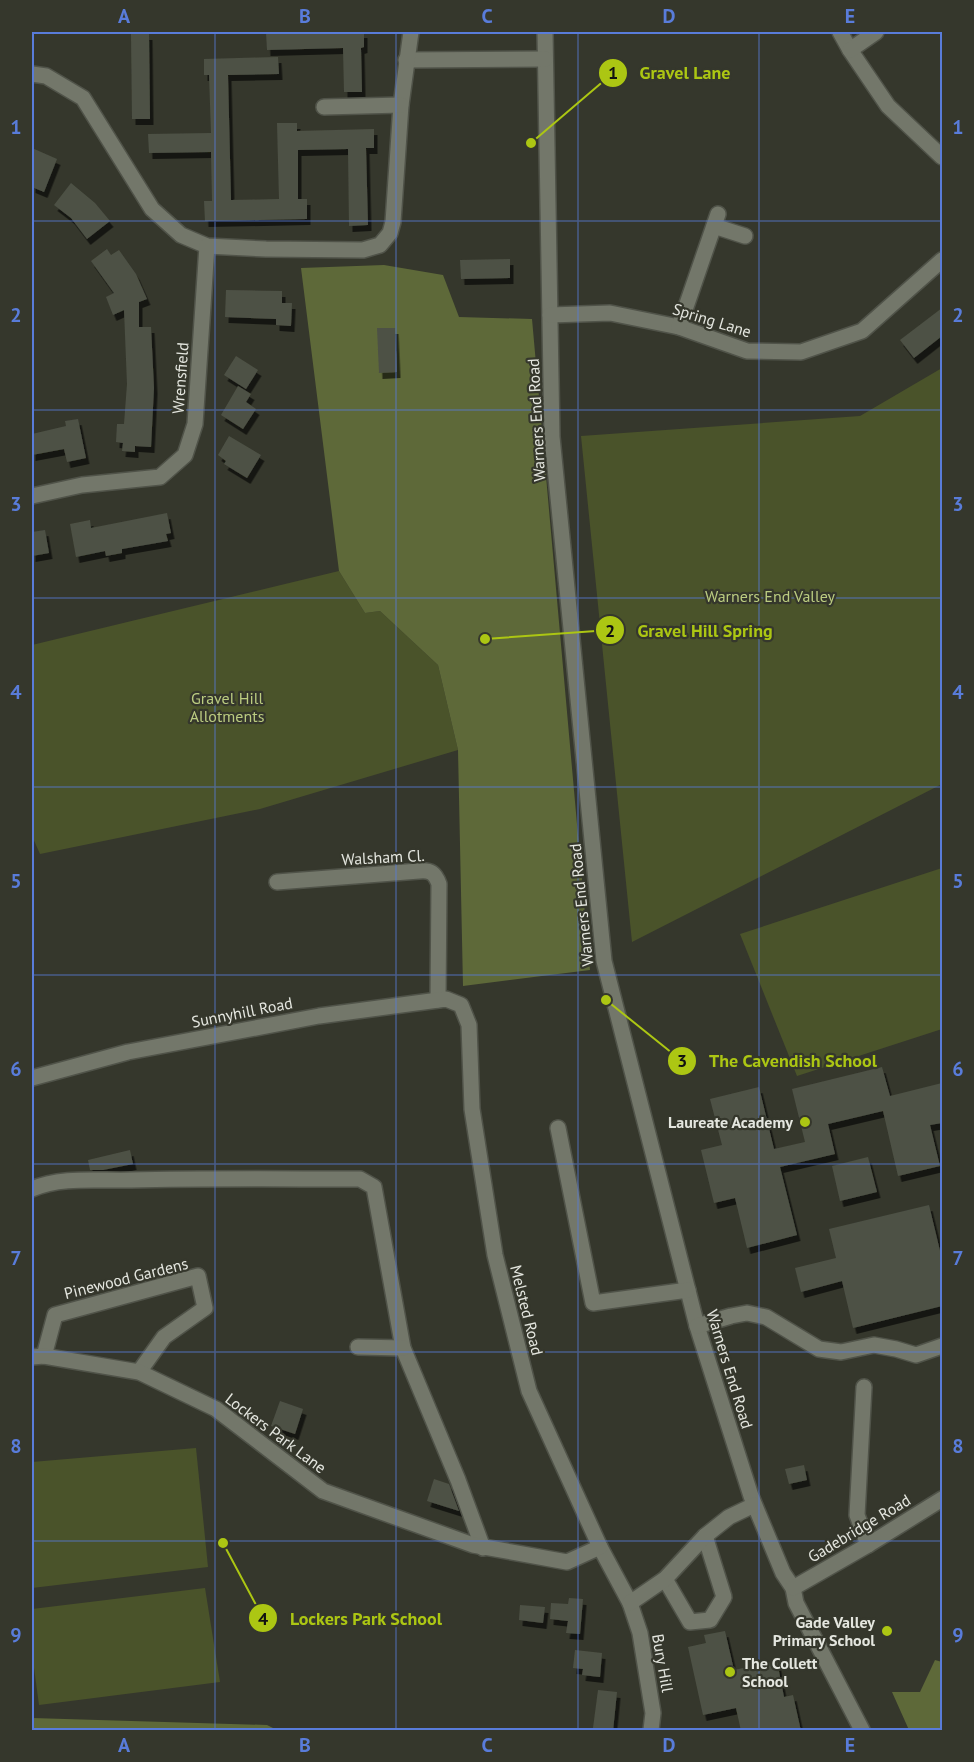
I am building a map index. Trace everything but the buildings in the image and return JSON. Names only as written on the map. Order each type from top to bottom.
[{"type":"street","points":[[32,74],[46,76],[83,98],[152,209],[181,235],[207,246],[363,250],[380,244],[390,233],[393,222],[401,105],[411,32]]},
{"type":"street","name":"Warners End Road","points":[[545,32],[552,437],[604,961],[697,1326],[754,1505],[783,1573],[793,1588],[796,1604],[862,1731]]},
{"type":"street","points":[[840,32],[888,106],[942,157]]},
{"type":"street","points":[[850,50],[876,32]]},
{"type":"street","points":[[406,60],[545,59]]},
{"type":"street","points":[[324,107],[401,105]]},
{"type":"street","points":[[679,327],[716,220],[745,236]]},
{"type":"street","name":"Wrensfield","points":[[32,496],[82,485],[160,477],[185,455],[195,424],[207,246]]},
{"type":"street","name":"Spring Lane","points":[[550,315],[610,313],[679,327],[747,351],[801,352],[862,331],[942,260]]},
{"type":"street","name":"Walsham Cl.","points":[[277,882],[429,870],[435,875],[439,884],[438,1000]]},
{"type":"street","name":"Sunnyhill Road","points":[[32,1078],[150,1048],[319,1016],[446,999],[461,1005]]},
{"type":"street","name":"Melsted Road","points":[[461,1005],[469,1025],[472,1109],[495,1255],[529,1391],[600,1547],[630,1603]]},
{"type":"street","points":[[558,1128],[593,1303],[688,1290]]},
{"type":"street","points":[[32,1189],[41,1185],[67,1181],[208,1178],[360,1179],[374,1187],[403,1348],[458,1480],[483,1548]]},
{"type":"street","name":"Pinewood Gardens","points":[[38,1357],[55,1315],[198,1276],[205,1308],[164,1337],[140,1372]]},
{"type":"street","points":[[697,1326],[747,1313],[766,1317],[819,1349],[841,1352],[874,1345],[916,1355],[942,1346]]},
{"type":"street","points":[[358,1347],[403,1348]]},
{"type":"street","name":"Lockers Park Lane","points":[[38,1357],[140,1372],[216,1408],[323,1491],[483,1548],[567,1562],[600,1547]]},
{"type":"street","points":[[864,1387],[857,1515],[868,1545]]},
{"type":"street","name":"Gadebridge Road","points":[[793,1588],[942,1499]]},
{"type":"street","points":[[630,1603],[665,1579],[705,1536],[729,1517],[754,1505]]},
{"type":"street","points":[[665,1579],[690,1622],[710,1620],[724,1597],[705,1536]]},
{"type":"street","name":"Bury Hill","points":[[630,1603],[640,1633],[653,1713],[651,1731]]},
{"type":"green space","points":[[384,265],[443,275],[459,317],[532,319],[590,970],[463,986],[458,750],[438,665],[380,611],[365,613],[339,571],[301,268]]},
{"type":"green space","name":"Warners End Valley","points":[[942,368],[942,784],[632,942],[581,436],[860,416]]},
{"type":"green space","name":"Gravel Hill Allotments","points":[[339,571],[365,613],[380,611],[438,665],[458,750],[260,809],[40,854],[32,836],[32,645]]},
{"type":"green space","points":[[942,868],[942,1029],[797,1076],[740,934]]},
{"type":"green space","points":[[196,1448],[208,1567],[32,1588],[32,1462]]},
{"type":"green space","points":[[205,1588],[220,1682],[39,1705],[32,1653],[32,1609]]},
{"type":"green space","points":[[935,1660],[942,1662],[942,1730],[909,1730],[892,1692],[920,1692]]},
{"type":"green space","points":[[32,1718],[267,1725],[277,1730],[32,1730]]},
{"type":"place","name":"Gravel Lane","points":[[531,143]]},
{"type":"place","name":"Gravel Hill Spring","points":[[485,639]]},
{"type":"place","name":"The Cavendish School","points":[[606,1000]]},
{"type":"place","name":"Laureate Academy","points":[[805,1122]]},
{"type":"place","name":"Lockers Park School","points":[[223,1543]]},
{"type":"place","name":"Gade Valley Primary School","points":[[887,1631]]},
{"type":"place","name":"The Collett School","points":[[730,1672]]}]
